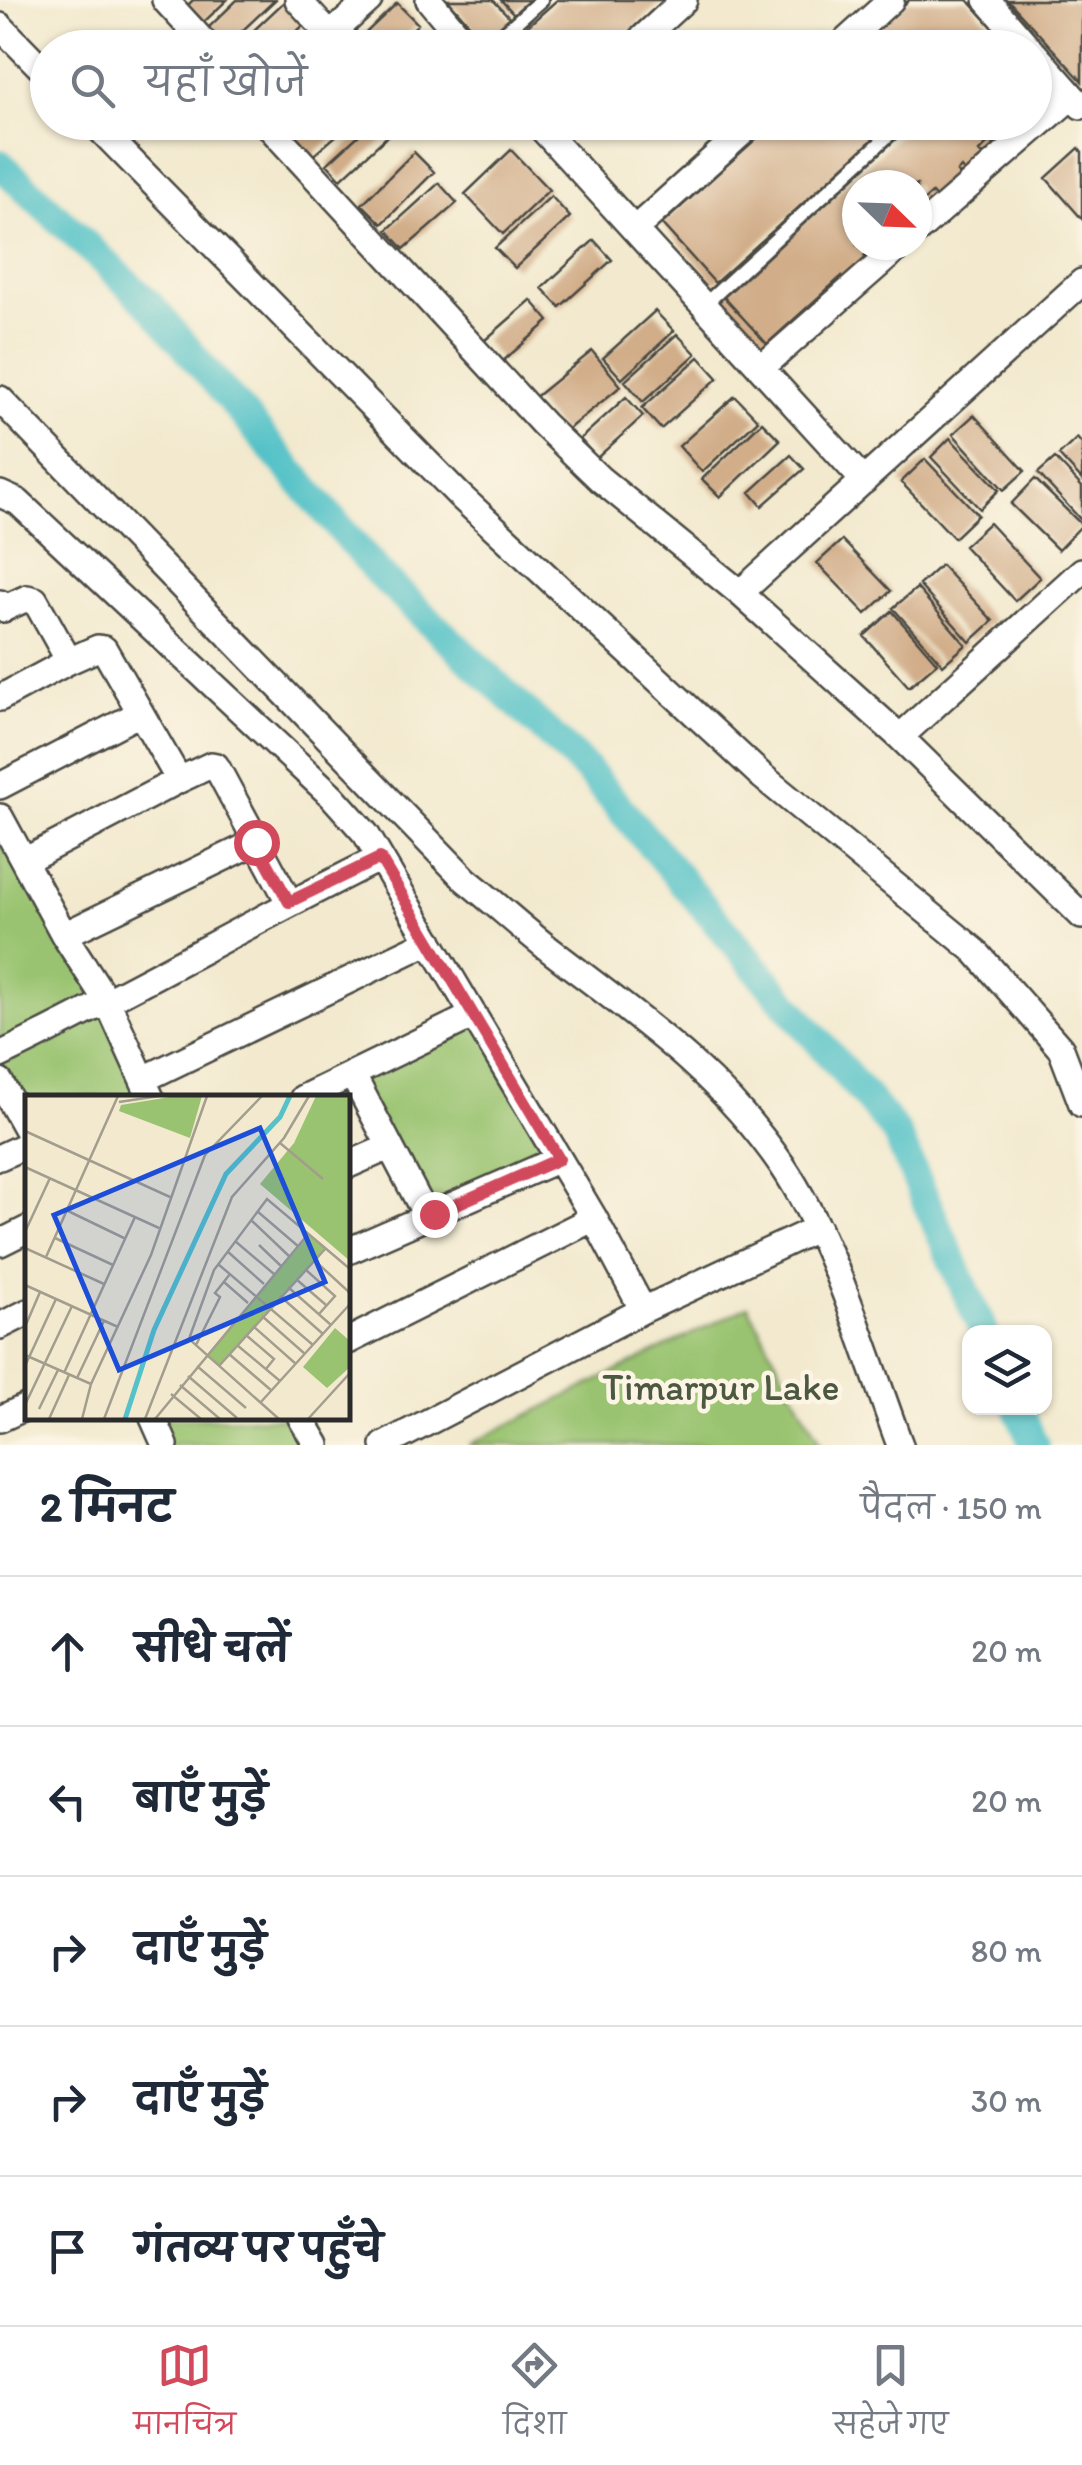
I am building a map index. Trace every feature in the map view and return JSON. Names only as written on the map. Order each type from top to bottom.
[{"type":"street","points":[[165,0],[192,30]]},
{"type":"street","points":[[298,0],[316,30]]},
{"type":"street","points":[[335,30],[369,0]]},
{"type":"street","points":[[429,0],[453,30]]},
{"type":"street","points":[[652,30],[684,0]]},
{"type":"street","points":[[858,30],[891,0]]},
{"type":"street","points":[[987,0],[1014,30]]},
{"type":"street","points":[[0,26],[30,57]]},
{"type":"street","points":[[1052,74],[1077,101],[1052,121]]},
{"type":"street","points":[[111,140],[459,495],[763,777],[975,950],[1061,1049],[1082,1104]]},
{"type":"street","points":[[282,140],[543,424],[600,479],[740,593],[900,737],[1082,916]]},
{"type":"street","points":[[555,140],[864,481]]},
{"type":"street","points":[[635,229],[734,140]]},
{"type":"street","points":[[932,219],[1029,140]]},
{"type":"street","points":[[761,368],[884,260]]},
{"type":"street","points":[[740,593],[1082,282]]},
{"type":"street","points":[[0,399],[466,880],[680,1049],[739,1108],[783,1166],[818,1228],[900,1445]]},
{"type":"street","points":[[0,494],[11,497],[32,515],[332,796],[366,834],[594,1218],[643,1310]]},
{"type":"street","points":[[900,737],[1082,571]]},
{"type":"street","points":[[1,607],[28,598],[35,600],[69,660]]},
{"type":"street","points":[[0,698],[69,660],[104,649],[178,780]]},
{"type":"street","points":[[0,786],[140,713]]},
{"type":"street","points":[[24,862],[213,764],[289,902]]},
{"type":"street","points":[[0,816],[64,935],[108,1004],[148,1088],[430,941]]},
{"type":"street","points":[[64,935],[256,842]]},
{"type":"street","points":[[0,1055],[108,1004],[289,902],[380,858]]},
{"type":"street","points":[[308,1095],[474,1015]]},
{"type":"street","points":[[352,1074],[426,1216]]},
{"type":"street","points":[[0,1082],[25,1127]]},
{"type":"street","points":[[0,1157],[25,1145]]},
{"type":"street","points":[[350,1163],[389,1146]]},
{"type":"street","points":[[350,1250],[559,1159]]},
{"type":"street","points":[[350,1340],[594,1218]]},
{"type":"street","points":[[384,1445],[643,1310],[818,1228]]},
{"type":"street","points":[[0,1243],[25,1231]]},
{"type":"street","points":[[0,1326],[25,1314]]},
{"type":"street","points":[[0,1419],[25,1407]]},
{"type":"street","points":[[303,1420],[317,1445]]},
{"type":"lane","points":[[507,30],[540,0]]},
{"type":"lane","points":[[1005,30],[1010,25]]},
{"type":"lane","points":[[704,305],[883,140]]},
{"type":"green space","points":[[0,806],[148,1095],[25,1095],[25,1131],[0,1075]]},
{"type":"green space","points":[[474,1015],[559,1159],[433,1214],[352,1074]]},
{"type":"green space","name":"Timarpur Lake","points":[[748,1306],[821,1445],[468,1445]]},
{"type":"green space","points":[[157,1420],[298,1420],[310,1445],[168,1445]]},
{"type":"building","points":[[193,0],[227,0],[204,22],[188,5]]},
{"type":"building","points":[[237,0],[275,0],[243,30],[208,28]]},
{"type":"building","points":[[286,0],[307,22],[298,30],[254,30]]},
{"type":"building","points":[[448,0],[493,0],[514,22],[504,30],[475,30]]},
{"type":"building","points":[[501,0],[530,0],[514,14]]},
{"type":"building","points":[[557,0],[664,0],[631,30],[523,30]]},
{"type":"building","points":[[909,0],[968,0],[995,30],[876,30]]},
{"type":"building","points":[[1008,0],[1082,0],[1082,81],[1052,48],[1052,30],[1035,30]]},
{"type":"building","points":[[397,3],[418,24],[412,30],[369,30]]},
{"type":"building","points":[[292,140],[331,140],[308,160]]},
{"type":"building","points":[[353,140],[383,140],[341,179],[327,164]]},
{"type":"building","points":[[754,140],[874,140],[715,283],[662,224]]},
{"type":"building","points":[[893,140],[1001,140],[995,146],[990,141],[979,152],[986,159],[968,176],[961,168],[957,172],[963,179],[939,201],[932,193],[932,170],[861,170]]},
{"type":"building","points":[[1079,148],[1082,152],[1082,219],[1046,178]]},
{"type":"building","points":[[511,150],[549,190],[503,234],[465,194]]},
{"type":"building","points":[[414,152],[434,172],[382,224],[362,204]]},
{"type":"building","points":[[439,183],[457,203],[404,249],[387,230]]},
{"type":"building","points":[[842,187],[842,260],[865,260],[767,344],[723,296]]},
{"type":"building","points":[[551,196],[570,217],[515,268],[495,248]]},
{"type":"building","points":[[594,240],[612,260],[560,307],[542,288]]},
{"type":"building","points":[[531,300],[549,321],[502,362],[484,341]]},
{"type":"building","points":[[655,311],[674,331],[622,379],[603,358]]},
{"type":"building","points":[[677,334],[696,354],[643,402],[625,381]]},
{"type":"building","points":[[592,351],[621,386],[562,434],[533,399]]},
{"type":"building","points":[[699,357],[718,378],[661,429],[642,408]]},
{"type":"building","points":[[735,396],[758,420],[702,472],[679,446]]},
{"type":"building","points":[[626,397],[643,416],[597,458],[580,439]]},
{"type":"building","points":[[974,415],[1025,471],[1004,490],[953,434]]},
{"type":"building","points":[[762,422],[780,440],[720,497],[702,479]]},
{"type":"building","points":[[950,438],[999,490],[980,509],[931,457]]},
{"type":"building","points":[[1077,438],[1082,444],[1082,480],[1059,455]]},
{"type":"building","points":[[791,455],[804,469],[762,506],[750,492]]},
{"type":"building","points":[[1055,458],[1082,487],[1082,521],[1038,473]]},
{"type":"building","points":[[925,459],[978,515],[954,538],[901,482]]},
{"type":"building","points":[[1035,479],[1082,525],[1058,550],[1011,504]]},
{"type":"building","points":[[989,523],[1040,578],[1015,601],[964,546]]},
{"type":"building","points":[[842,540],[891,591],[866,614],[817,563]]},
{"type":"building","points":[[941,565],[993,621],[970,642],[919,585]]},
{"type":"building","points":[[917,588],[966,645],[943,665],[893,608]]},
{"type":"building","points":[[892,611],[937,663],[909,687],[864,636]]},
{"type":"waterway","points":[[0,164],[150,305],[378,573],[588,771],[895,1131],[981,1325]]},
{"type":"waterway","points":[[1021,1415],[1034,1445]]},
{"type":"route","points":[[256,842],[289,902],[380,858],[559,1159],[434,1214]]}]
